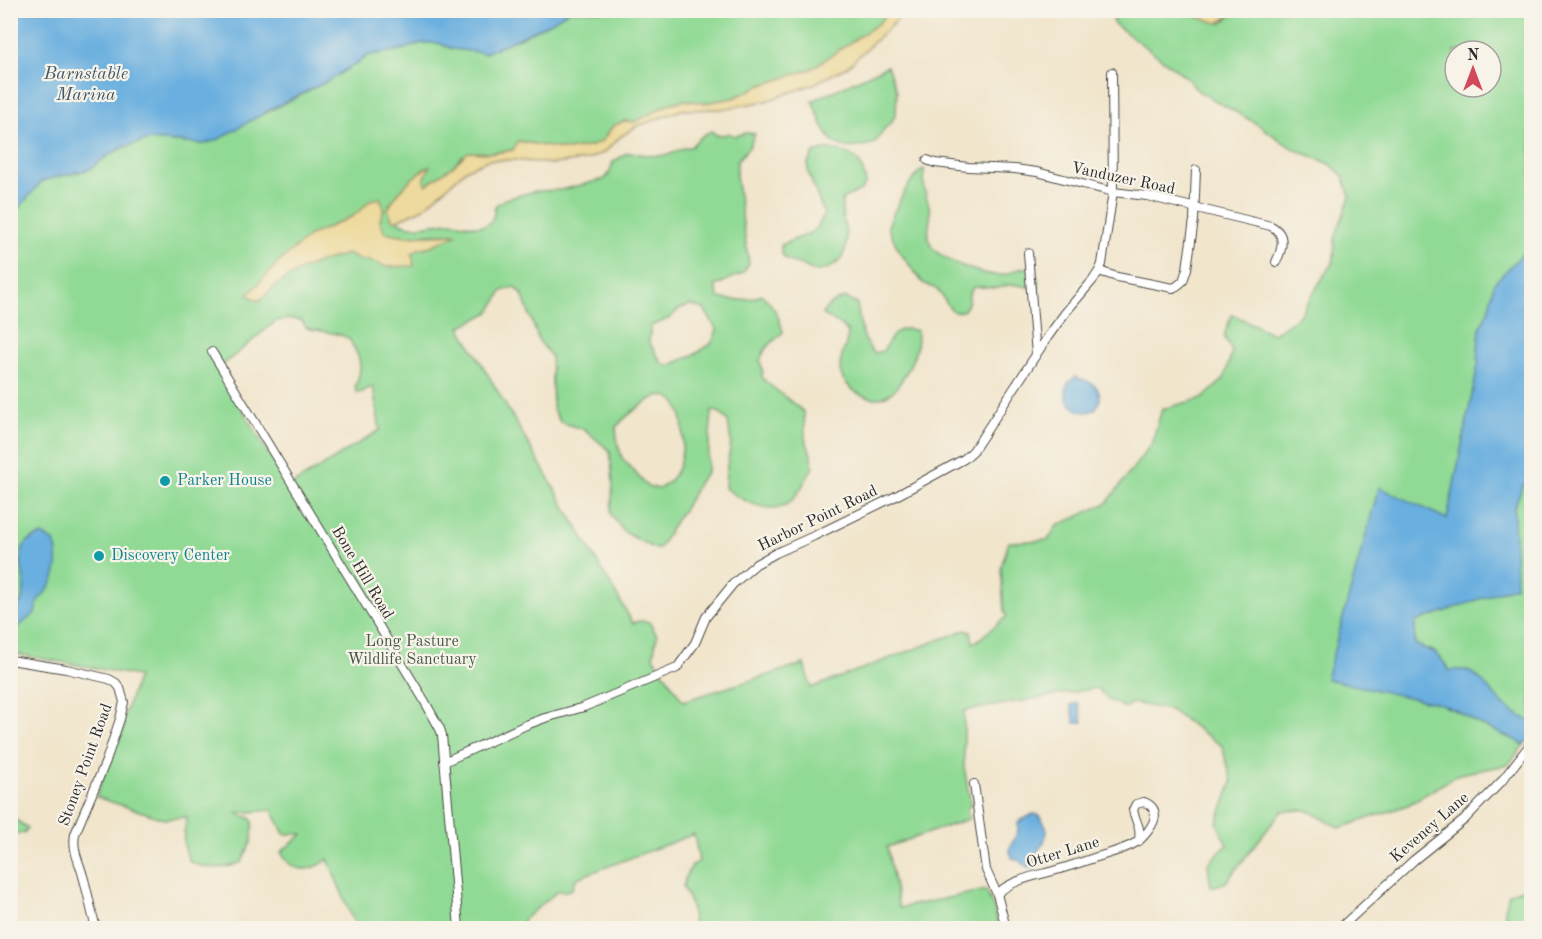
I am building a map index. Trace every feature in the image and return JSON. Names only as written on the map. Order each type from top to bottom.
[{"type":"street","points":[[1112,72],[1113,192],[1105,249],[1099,271],[1145,284],[1173,288],[1184,281],[1194,220],[1196,170]]},
{"type":"street","name":"Vanduzer Road","points":[[927,160],[968,167],[1026,170],[1113,192],[1147,196],[1271,226],[1277,229],[1282,239],[1282,250],[1276,262]]},
{"type":"street","points":[[1028,253],[1036,355]]},
{"type":"street","name":"Harbor Point Road","points":[[444,762],[526,725],[584,707],[677,668],[695,642],[706,617],[733,584],[756,564],[879,504],[964,459],[973,451],[1065,313],[1099,271]]},
{"type":"street","name":"Bone Hill Road","points":[[212,352],[440,729],[459,928]]},
{"type":"street","name":"Stoney Point Road","points":[[10,660],[109,679],[120,688],[123,709],[106,761],[73,843],[96,928]]},
{"type":"street","name":"Keveney Lane","points":[[1340,928],[1414,860],[1464,820],[1501,782],[1532,742]]},
{"type":"street","points":[[974,784],[986,870],[997,894],[1006,928]]},
{"type":"street","points":[[1144,802],[1152,806],[1155,816],[1154,822],[1139,841],[1139,823],[1133,810],[1136,804],[1144,802]]},
{"type":"street","name":"Otter Lane","points":[[997,894],[1002,889],[1030,877],[1072,866],[1139,841]]},
{"type":"green space","name":"Long Pasture Wildlife Sanctuary","points":[[1137,10],[1186,11],[1198,17],[1222,23],[1238,10],[1531,11],[1531,272],[1485,363],[1504,408],[1432,561],[1399,658],[1446,707],[1524,745],[1508,765],[1459,774],[1408,805],[1340,828],[1307,810],[1282,811],[1225,883],[1211,887],[1208,864],[1227,845],[1217,823],[1232,782],[1222,746],[1170,710],[1132,703],[1125,708],[1109,700],[1097,688],[964,711],[964,767],[971,805],[967,808],[969,819],[887,847],[899,908],[986,890],[999,928],[694,928],[691,905],[683,887],[686,875],[699,861],[694,834],[577,878],[573,888],[558,891],[524,919],[519,928],[356,928],[328,859],[307,869],[297,868],[286,860],[281,852],[303,834],[284,834],[272,810],[236,813],[250,818],[253,822],[252,840],[242,862],[222,868],[210,868],[190,862],[184,840],[187,817],[164,819],[96,797],[138,676],[11,653],[11,217],[42,181],[90,169],[124,147],[149,140],[204,144],[301,95],[369,55],[401,50],[422,43],[438,43],[453,49],[485,53],[569,11],[890,11],[879,23],[811,69],[759,86],[734,98],[705,103],[684,100],[669,104],[635,122],[625,121],[613,126],[602,141],[592,146],[567,150],[519,141],[513,150],[462,156],[453,166],[426,185],[424,180],[411,179],[389,205],[398,221],[408,226],[451,222],[484,226],[491,220],[495,206],[505,199],[536,191],[561,190],[605,179],[613,162],[627,153],[668,155],[691,147],[700,137],[712,131],[716,135],[755,134],[749,147],[737,161],[736,176],[749,264],[743,273],[715,286],[719,298],[740,300],[762,295],[778,316],[783,332],[766,348],[760,360],[763,373],[761,376],[804,412],[805,438],[813,467],[799,492],[786,505],[777,508],[759,506],[740,498],[725,488],[731,443],[728,421],[720,413],[712,410],[707,472],[659,549],[653,548],[624,532],[611,514],[613,483],[610,451],[585,430],[560,422],[553,409],[551,356],[539,341],[522,294],[514,287],[502,291],[490,312],[460,327],[633,623],[649,622],[657,635],[653,657],[683,701],[804,664],[811,688],[965,630],[971,632],[973,643],[977,641],[1007,616],[1004,612],[1001,567],[1009,542],[1048,540],[1057,526],[1107,503],[1152,443],[1162,409],[1203,398],[1224,379],[1232,352],[1224,336],[1232,314],[1273,334],[1299,316],[1334,260],[1335,238],[1350,196],[1343,176],[1330,164],[1292,148],[1257,124],[1198,91],[1185,76],[1113,23],[1114,12]],"holes":[[[456,234],[431,246],[417,249],[408,236]],[[691,305],[704,309],[717,330],[711,344],[671,365],[663,365],[649,342],[651,326],[670,318],[679,309]],[[301,320],[307,328],[348,338],[359,361],[360,370],[355,386],[357,393],[373,386],[380,430],[289,487],[218,369],[276,321]],[[659,395],[670,398],[677,405],[683,432],[678,468],[670,480],[659,489],[647,486],[622,458],[616,427],[647,401]]]},
{"type":"green space","points":[[887,66],[897,91],[896,113],[891,123],[875,143],[860,147],[839,145],[827,133],[812,101]]},
{"type":"green space","points":[[828,149],[855,158],[862,167],[866,183],[861,191],[843,198],[842,212],[846,241],[842,257],[830,267],[814,271],[785,259],[781,245],[810,233],[818,227],[824,214],[808,172],[808,163],[814,153]]},
{"type":"green space","points":[[924,169],[924,189],[930,208],[928,232],[932,246],[953,262],[985,273],[1002,275],[1028,268],[1037,278],[1038,291],[1016,285],[1000,288],[974,287],[969,293],[965,309],[954,312],[938,290],[923,283],[899,251],[888,227],[908,186]]},
{"type":"green space","points":[[846,298],[857,304],[866,343],[874,353],[883,351],[892,336],[900,330],[917,331],[917,343],[910,366],[896,388],[886,396],[871,398],[864,396],[850,388],[842,375],[840,363],[848,332],[822,314],[832,303]]},
{"type":"green space","points":[[1531,460],[1531,722],[1504,705],[1467,670],[1448,670],[1433,651],[1412,643],[1382,583],[1505,534]]},
{"type":"green space","points":[[11,817],[28,828],[24,833],[11,835]]},
{"type":"green space","points":[[1531,886],[1531,928],[1504,928],[1509,893]]},
{"type":"sand","points":[[890,10],[907,11],[847,67],[814,84],[766,101],[722,109],[682,110],[637,126],[620,137],[605,152],[586,160],[552,164],[488,160],[467,169],[424,208],[395,221],[388,210],[400,192],[419,173],[430,166],[424,180],[426,185],[468,152],[493,153],[513,150],[518,141],[567,150],[592,146],[602,141],[613,126],[625,121],[635,122],[669,104],[684,100],[705,103],[734,98],[759,86],[811,69],[879,23]]},
{"type":"sand","points":[[1192,11],[1238,11],[1218,23],[1198,17]]},
{"type":"sand","points":[[380,198],[384,208],[380,220],[384,232],[406,236],[458,234],[418,249],[412,254],[414,266],[388,267],[359,260],[348,254],[296,273],[278,284],[259,301],[248,295],[277,264],[309,236],[353,216],[370,200]]},
{"type":"water","name":"Barnstable Marina","points":[[11,10],[569,11],[485,53],[453,49],[438,43],[422,43],[401,50],[369,55],[330,80],[273,108],[219,139],[204,144],[149,140],[124,147],[90,169],[42,181],[11,217]]},
{"type":"water","points":[[1531,245],[1532,485],[1523,485],[1514,508],[1516,586],[1415,622],[1415,644],[1438,655],[1448,670],[1467,670],[1478,677],[1504,705],[1531,722],[1531,736],[1524,745],[1444,705],[1326,679],[1379,487],[1447,519],[1479,360],[1477,359],[1480,328],[1489,309],[1494,283]]},
{"type":"water","points":[[1075,377],[1096,387],[1100,399],[1094,410],[1080,411],[1068,401],[1067,384]]},
{"type":"water","points":[[41,535],[54,541],[57,557],[56,573],[49,588],[38,600],[35,613],[11,633],[11,617],[20,605],[23,596],[21,561],[24,546]]},
{"type":"water","points":[[1078,703],[1083,722],[1075,723],[1071,705]]},
{"type":"water","points":[[1033,814],[1039,815],[1047,832],[1036,854],[1035,868],[1012,858],[1009,850],[1018,831],[1018,822]]},
{"type":"place","name":"Parker House","points":[[165,481]]},
{"type":"place","name":"Discovery Center","points":[[99,556]]}]
